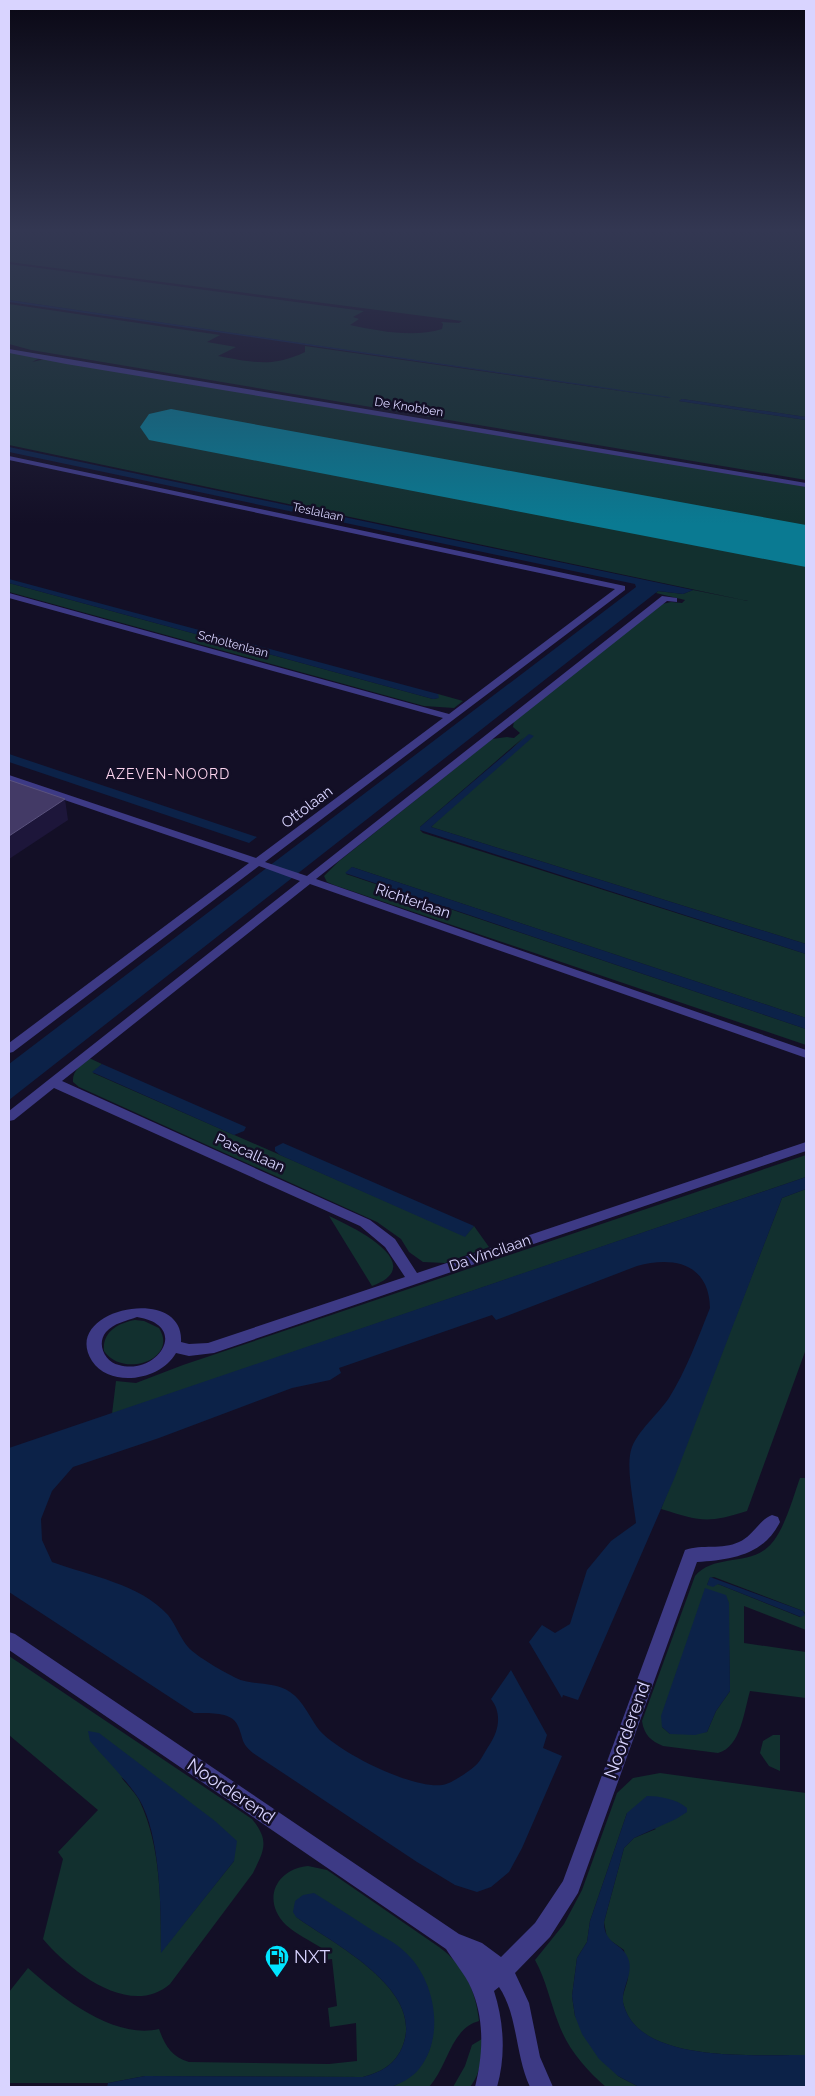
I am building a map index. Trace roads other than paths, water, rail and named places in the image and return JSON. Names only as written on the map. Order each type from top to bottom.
[{"type":"street","name":"De Knobben","points":[[9,350],[66,362],[806,485]]},
{"type":"street","name":"Teslalaan","points":[[9,458],[622,588]]},
{"type":"street","name":"Ottolaan","points":[[9,1049],[261,864],[622,588]]},
{"type":"street","name":"Scholtenlaan","points":[[9,595],[451,717]]},
{"type":"street","points":[[9,1117],[304,878],[665,598],[674,600]]},
{"type":"street","points":[[497,730],[509,733]]},
{"type":"street","name":"Richterlaan","points":[[9,778],[304,878],[806,1054]]},
{"type":"street","name":"Pascallaan","points":[[53,1082],[365,1223],[390,1243],[414,1279]]},
{"type":"street","name":"Da Vincilaan","points":[[173,1346],[189,1350],[209,1349],[806,1146]]},
{"type":"street","points":[[137,1312],[162,1318],[170,1326],[174,1335],[173,1346],[167,1356],[157,1364],[144,1370],[130,1372],[116,1371],[104,1366],[96,1358],[93,1348],[94,1337],[106,1323],[123,1314],[137,1312]]},
{"type":"street","name":"Noorderend","points":[[482,1987],[500,1973],[542,1933],[571,1886],[692,1554],[721,1554],[749,1546],[761,1536],[772,1522]]},
{"type":"street","name":"Noorderend","points":[[9,1640],[453,1942],[475,1950],[500,1973],[513,1990],[518,2003],[528,2055],[542,2087]]},
{"type":"street","name":"Noorderend","points":[[453,1942],[482,1987],[487,2003],[493,2058],[492,2073],[486,2087]]},
{"type":"water","points":[[194,329],[205,329],[671,398]]},
{"type":"water","points":[[682,399],[806,417],[806,420],[679,401]]},
{"type":"water","points":[[9,447],[693,590],[683,594],[658,591],[9,1100],[9,1064],[636,587],[635,584],[9,452]]},
{"type":"water","points":[[9,579],[438,694],[439,698],[433,699],[9,583]]},
{"type":"water","points":[[529,734],[534,736],[431,827],[806,944],[806,954],[420,830],[420,827]]},
{"type":"water","points":[[9,754],[257,837],[249,843],[9,762]]},
{"type":"water","points":[[352,867],[806,1018],[806,1029],[345,873]]},
{"type":"water","points":[[102,1064],[246,1127],[244,1131],[234,1135],[92,1072]]},
{"type":"water","points":[[283,1143],[474,1226],[465,1237],[280,1155],[275,1151],[275,1147]]},
{"type":"water","points":[[806,1177],[806,1189],[782,1198],[674,1479],[578,1700],[563,1695],[562,1698],[529,1642],[542,1625],[555,1633],[570,1624],[587,1570],[611,1541],[636,1523],[629,1464],[632,1447],[675,1388],[710,1308],[708,1293],[703,1281],[696,1272],[687,1266],[663,1262],[637,1266],[496,1320],[492,1315],[339,1368],[341,1373],[330,1380],[292,1388],[159,1438],[73,1467],[52,1491],[41,1519],[42,1540],[52,1562],[129,1588],[157,1604],[168,1615],[192,1651],[236,1678],[277,1686],[290,1692],[303,1705],[320,1731],[330,1740],[377,1768],[413,1781],[429,1785],[442,1785],[455,1780],[475,1766],[496,1733],[498,1716],[491,1699],[511,1670],[547,1735],[543,1748],[562,1756],[522,1848],[509,1872],[491,1887],[477,1892],[455,1885],[417,1862],[253,1753],[244,1743],[238,1726],[231,1718],[219,1714],[194,1713],[9,1592],[9,1448]]},
{"type":"water","points":[[710,1577],[803,1611],[805,1615],[801,1617],[718,1584],[713,1587],[707,1585]]},
{"type":"water","points":[[705,1588],[726,1595],[729,1603],[730,1691],[716,1711],[707,1732],[695,1735],[670,1734],[662,1727],[661,1716]]},
{"type":"water","points":[[88,1731],[99,1733],[215,1821],[237,1841],[234,1861],[161,1953],[158,1874],[152,1832],[146,1814],[134,1791],[90,1741]]},
{"type":"water","points":[[647,1796],[673,1800],[687,1808],[687,1812],[634,1838],[624,1848],[604,1922],[607,1936],[623,1950],[629,1961],[629,1973],[623,1995],[624,2006],[635,2025],[653,2038],[677,2047],[733,2055],[806,2055],[806,2087],[639,2087],[618,2076],[599,2059],[582,2034],[575,2016],[572,1996],[577,1958],[587,1942],[590,1921],[627,1813]]},
{"type":"water","points":[[314,1893],[398,1946],[415,1962],[423,1976],[433,2008],[434,2024],[427,2056],[413,2075],[391,2087],[107,2087],[108,2083],[145,2076],[363,2077],[376,2073],[388,2066],[400,2052],[403,2045],[406,2025],[400,2005],[388,1987],[372,1970],[296,1917],[293,1912],[295,1901],[303,1895]]},
{"type":"place","name":"NXT","points":[[277,1978]]},
{"type":"district","name":"AZEVEN-NOORD","points":[[168,774]]}]
